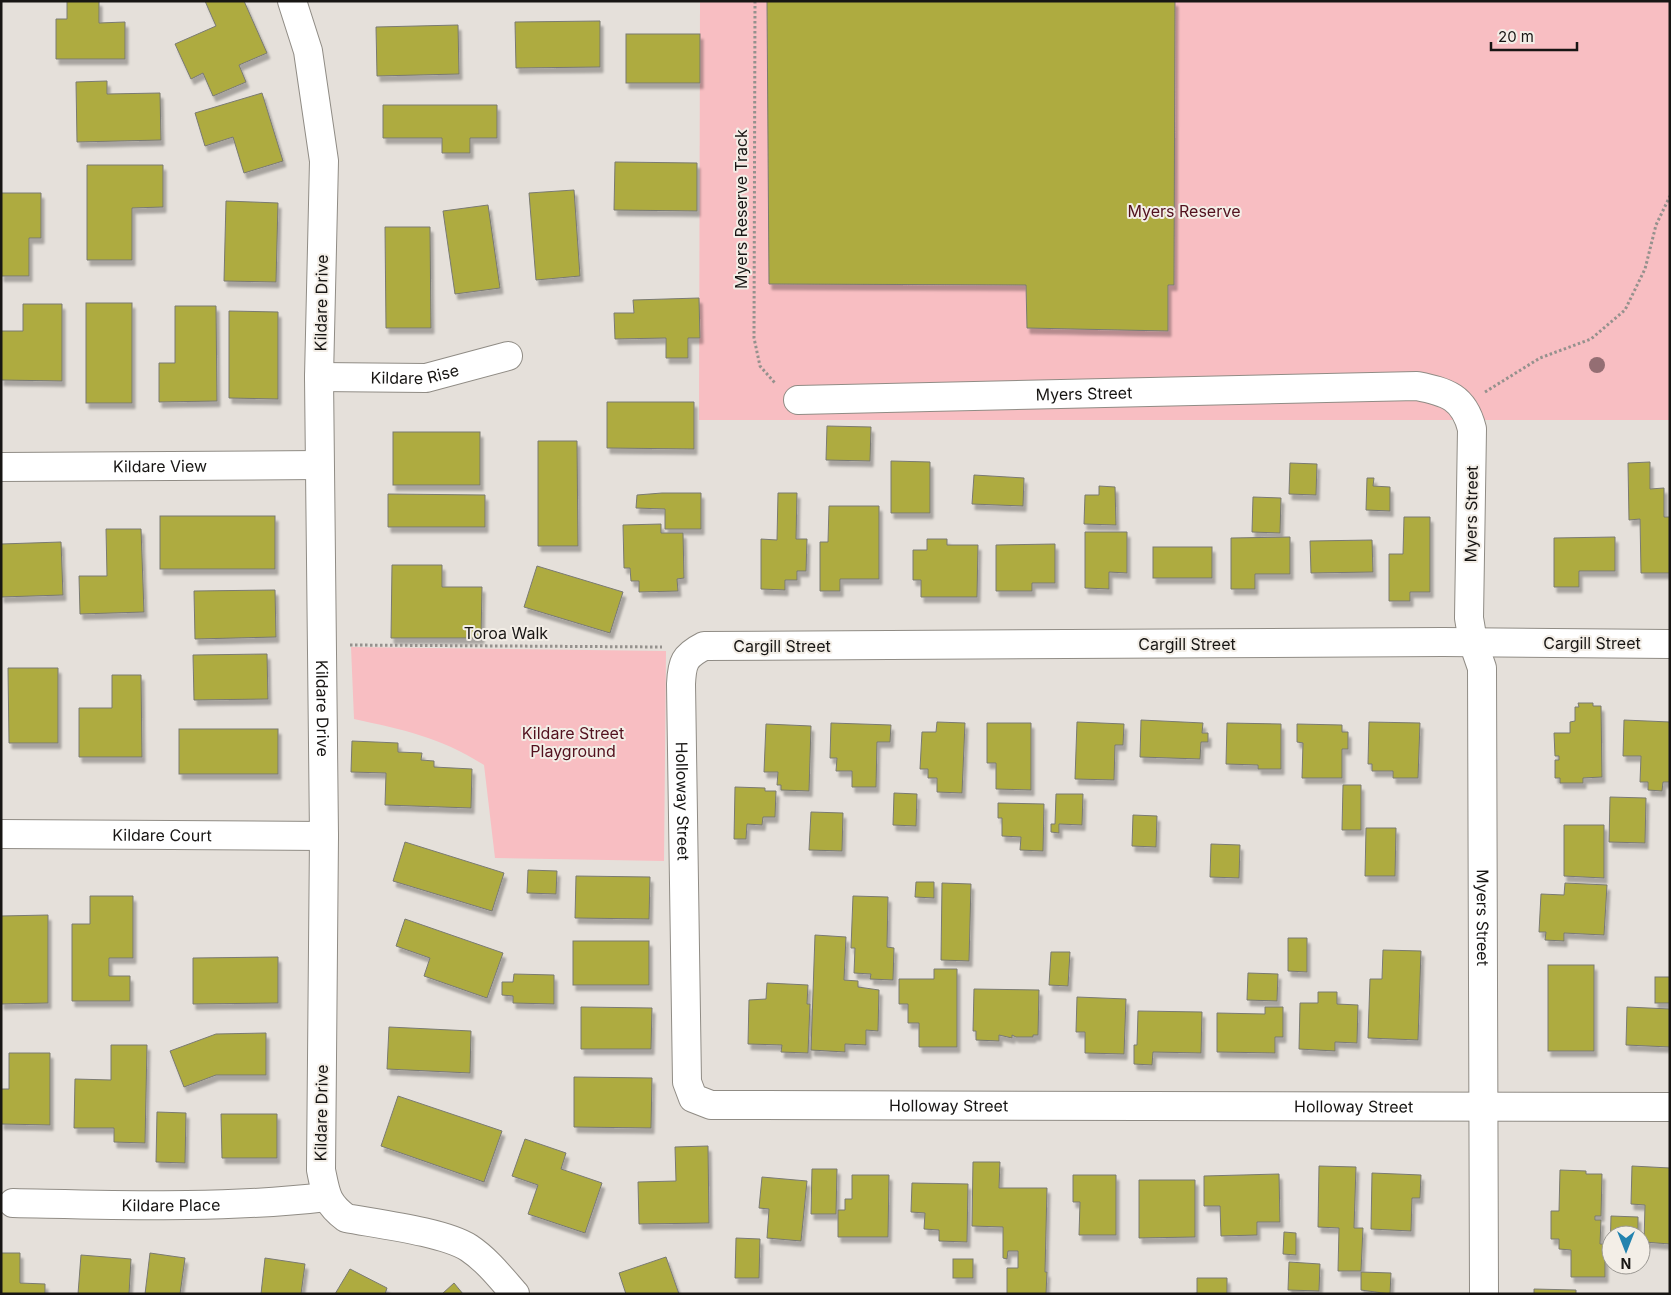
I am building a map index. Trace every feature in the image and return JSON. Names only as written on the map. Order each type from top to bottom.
[{"type":"street","name":"Kildare Drive","points":[[292,1],[308,51],[324,161],[319,466],[324,836],[321,1170],[326,1197]]},
{"type":"street","name":"Kildare Rise","points":[[319,378],[426,378],[508,356]]},
{"type":"street","name":"Myers Street","points":[[798,400],[1417,386],[1442,391],[1462,404],[1469,417],[1472,429],[1469,618],[1473,642],[1482,668],[1484,1294]]},
{"type":"street","name":"Kildare View","points":[[1,467],[319,466]]},
{"type":"street","name":"Cargill Street","points":[[704,646],[1473,642],[1670,644]]},
{"type":"street","name":"Holloway Street","points":[[704,646],[691,653],[684,662],[682,673],[687,1082],[693,1098],[711,1105],[1670,1107]]},
{"type":"street","name":"Kildare Court","points":[[1,834],[324,836]]},
{"type":"street","name":"Kildare Place","points":[[13,1203],[207,1204],[281,1202],[326,1197]]},
{"type":"street","points":[[326,1197],[333,1208],[346,1218],[449,1238],[468,1248],[515,1294]]},
{"type":"path","name":"Myers Reserve Track","points":[[755,1],[754,338],[760,366],[777,386],[798,400]]},
{"type":"path","points":[[1462,404],[1504,382],[1540,358],[1591,340],[1625,310],[1645,269],[1656,225],[1670,196]]},
{"type":"path","name":"Toroa Walk","points":[[344,645],[667,647]]},
{"type":"green space","name":"Myers Reserve","points":[[700,1],[1670,1],[1670,420],[699,420]]},
{"type":"green space","name":"Kildare Street Playground","points":[[351,647],[666,651],[664,861],[495,858],[484,765],[468,755],[437,741],[406,731],[354,719]]},
{"type":"building","points":[[67,1],[99,1],[99,23],[125,22],[125,59],[56,59],[56,19],[67,19]]},
{"type":"building","points":[[205,1],[244,1],[267,53],[239,65],[246,82],[213,96],[203,73],[191,79],[175,44],[216,26]]},
{"type":"building","points":[[767,1],[1175,1],[1174,285],[1168,285],[1168,331],[1027,328],[1026,285],[769,284]]},
{"type":"building","points":[[600,21],[600,67],[516,68],[515,22]]},
{"type":"building","points":[[458,25],[459,74],[377,76],[376,27]]},
{"type":"building","points":[[626,34],[700,34],[700,83],[626,83]]},
{"type":"building","points":[[107,81],[107,94],[160,93],[161,140],[77,142],[76,82]]},
{"type":"building","points":[[262,93],[283,161],[244,173],[233,137],[205,146],[195,113]]},
{"type":"building","points":[[383,105],[497,105],[497,138],[470,138],[470,153],[442,153],[442,138],[383,138]]},
{"type":"building","points":[[615,162],[697,163],[697,211],[614,210]]},
{"type":"building","points":[[87,165],[163,165],[163,207],[132,208],[132,260],[87,260]]},
{"type":"building","points":[[574,190],[580,276],[536,280],[529,193]]},
{"type":"building","points":[[1,193],[41,193],[41,238],[29,238],[29,276],[1,276]]},
{"type":"building","points":[[226,201],[278,203],[276,282],[224,281]]},
{"type":"building","points":[[488,205],[500,288],[455,294],[443,211]]},
{"type":"building","points":[[385,227],[430,227],[431,328],[386,328]]},
{"type":"building","points":[[699,298],[700,338],[688,338],[688,358],[666,358],[666,338],[615,339],[614,313],[634,313],[633,300]]},
{"type":"building","points":[[86,303],[132,303],[132,403],[86,403]]},
{"type":"building","points":[[23,304],[62,304],[62,381],[1,380],[1,331],[23,331]]},
{"type":"building","points":[[175,306],[216,306],[217,401],[159,402],[159,363],[175,363]]},
{"type":"building","points":[[229,311],[278,312],[278,399],[229,398]]},
{"type":"building","points":[[607,402],[694,402],[694,449],[607,448]]},
{"type":"building","points":[[827,426],[871,427],[870,461],[826,460]]},
{"type":"building","points":[[393,432],[480,432],[480,485],[393,485]]},
{"type":"building","points":[[538,441],[577,441],[578,546],[538,546]]},
{"type":"building","points":[[891,461],[930,462],[930,513],[891,513]]},
{"type":"building","points":[[1650,462],[1650,489],[1664,488],[1664,517],[1670,517],[1670,573],[1641,573],[1640,519],[1629,520],[1628,463]]},
{"type":"building","points":[[1290,463],[1317,464],[1316,495],[1289,494]]},
{"type":"building","points":[[974,475],[1024,478],[1023,506],[972,504]]},
{"type":"building","points":[[1367,478],[1374,478],[1373,486],[1390,487],[1390,511],[1366,510]]},
{"type":"building","points":[[1099,486],[1115,487],[1116,525],[1084,524],[1085,495],[1099,495]]},
{"type":"building","points":[[701,493],[701,529],[665,529],[665,509],[636,508],[637,495]]},
{"type":"building","points":[[778,493],[797,493],[796,539],[807,539],[806,571],[797,571],[797,580],[785,580],[785,590],[761,589],[761,539],[777,540]]},
{"type":"building","points":[[388,494],[485,495],[485,527],[388,527]]},
{"type":"building","points":[[1253,497],[1281,498],[1280,533],[1252,532]]},
{"type":"building","points":[[829,506],[879,506],[879,579],[840,579],[840,591],[820,591],[820,542],[828,542]]},
{"type":"building","points":[[160,516],[275,516],[275,569],[160,569]]},
{"type":"building","points":[[1404,517],[1430,517],[1430,592],[1410,592],[1410,601],[1389,601],[1389,554],[1403,554]]},
{"type":"building","points":[[661,524],[661,533],[683,533],[684,578],[677,579],[678,591],[639,592],[639,581],[631,581],[630,568],[624,568],[623,525]]},
{"type":"building","points":[[106,529],[141,529],[144,612],[80,614],[79,576],[107,576]]},
{"type":"building","points":[[1085,532],[1127,532],[1127,573],[1109,572],[1109,589],[1085,588]]},
{"type":"building","points":[[1290,537],[1290,574],[1255,574],[1255,589],[1231,589],[1231,538]]},
{"type":"building","points":[[1615,537],[1615,571],[1579,571],[1579,587],[1554,587],[1554,538]]},
{"type":"building","points":[[927,539],[947,539],[947,545],[978,545],[977,597],[921,597],[921,580],[913,580],[913,550],[927,550]]},
{"type":"building","points":[[1372,540],[1373,572],[1311,573],[1310,541]]},
{"type":"building","points":[[61,542],[63,595],[1,597],[1,544]]},
{"type":"building","points":[[1055,544],[1055,583],[1032,583],[1032,591],[996,591],[996,545]]},
{"type":"building","points":[[1153,547],[1212,547],[1212,578],[1153,578]]},
{"type":"building","points":[[392,565],[442,565],[442,587],[482,587],[481,638],[391,638]]},
{"type":"building","points":[[537,566],[623,592],[610,633],[524,607]]},
{"type":"building","points":[[275,590],[276,637],[195,639],[194,591]]},
{"type":"building","points":[[267,654],[268,699],[194,700],[193,655]]},
{"type":"building","points":[[8,668],[58,668],[58,743],[9,743]]},
{"type":"building","points":[[112,675],[141,675],[142,757],[79,757],[79,708],[112,708]]},
{"type":"building","points":[[1578,703],[1593,703],[1593,706],[1601,706],[1602,777],[1583,778],[1583,783],[1560,783],[1560,778],[1555,778],[1555,760],[1559,760],[1559,756],[1555,756],[1554,733],[1570,733],[1570,722],[1575,721],[1575,707],[1579,707]]},
{"type":"building","points":[[1141,720],[1203,723],[1202,733],[1208,733],[1208,742],[1201,742],[1200,759],[1140,757]]},
{"type":"building","points":[[1624,720],[1670,722],[1670,782],[1663,782],[1662,791],[1648,790],[1648,782],[1640,782],[1641,756],[1623,756]]},
{"type":"building","points":[[937,722],[965,723],[962,793],[937,792],[937,778],[928,778],[928,769],[920,769],[922,732],[936,732]]},
{"type":"building","points":[[1077,722],[1124,724],[1123,745],[1115,745],[1114,780],[1075,779]]},
{"type":"building","points":[[1369,722],[1420,723],[1418,778],[1393,778],[1393,771],[1372,771],[1372,764],[1368,764]]},
{"type":"building","points":[[831,723],[891,725],[890,742],[877,742],[876,787],[852,787],[852,771],[836,771],[837,758],[830,758]]},
{"type":"building","points":[[987,723],[1031,723],[1031,790],[996,789],[996,763],[987,763]]},
{"type":"building","points":[[1227,723],[1281,724],[1281,769],[1258,769],[1258,765],[1226,764]]},
{"type":"building","points":[[766,724],[811,726],[809,791],[781,790],[781,785],[777,785],[778,772],[764,772]]},
{"type":"building","points":[[1297,724],[1342,725],[1342,732],[1348,732],[1348,749],[1342,749],[1342,778],[1302,778],[1303,743],[1297,742]]},
{"type":"building","points":[[179,729],[278,729],[278,774],[179,774]]},
{"type":"building","points":[[352,741],[398,743],[398,752],[422,753],[421,760],[434,761],[434,767],[472,769],[471,808],[385,805],[386,773],[351,772]]},
{"type":"building","points":[[1343,785],[1361,785],[1361,830],[1342,830]]},
{"type":"building","points":[[735,787],[765,788],[765,791],[776,791],[775,817],[763,817],[762,825],[747,824],[746,839],[734,839]]},
{"type":"building","points":[[894,793],[917,794],[916,826],[893,825]]},
{"type":"building","points":[[1056,794],[1083,794],[1082,825],[1059,824],[1059,833],[1051,832],[1051,824],[1055,824]]},
{"type":"building","points":[[1610,797],[1646,798],[1645,843],[1609,842]]},
{"type":"building","points":[[998,803],[1044,804],[1043,851],[1020,850],[1021,837],[1002,836],[1002,818],[998,818]]},
{"type":"building","points":[[811,812],[843,813],[842,851],[809,850]]},
{"type":"building","points":[[1133,815],[1157,816],[1156,847],[1132,846]]},
{"type":"building","points":[[1564,825],[1604,825],[1604,878],[1564,876]]},
{"type":"building","points":[[1366,828],[1396,828],[1395,876],[1365,876]]},
{"type":"building","points":[[405,842],[504,873],[492,911],[393,881]]},
{"type":"building","points":[[1211,844],[1240,845],[1239,878],[1210,877]]},
{"type":"building","points":[[528,870],[557,871],[556,894],[527,893]]},
{"type":"building","points":[[576,876],[650,877],[649,919],[575,918]]},
{"type":"building","points":[[916,882],[934,882],[934,898],[915,897]]},
{"type":"building","points":[[942,883],[971,884],[969,961],[941,960]]},
{"type":"building","points":[[1565,883],[1607,885],[1604,935],[1564,933],[1564,941],[1545,940],[1546,932],[1539,932],[1541,894],[1564,895]]},
{"type":"building","points":[[90,896],[133,896],[133,958],[109,958],[109,976],[130,976],[130,1001],[72,1001],[72,924],[90,924]]},
{"type":"building","points":[[853,896],[888,897],[887,947],[894,948],[893,980],[870,979],[871,974],[854,973],[855,948],[851,948]]},
{"type":"building","points":[[48,915],[48,1003],[1,1004],[1,916]]},
{"type":"building","points":[[405,919],[503,953],[487,998],[424,976],[430,958],[396,946]]},
{"type":"building","points":[[815,935],[846,937],[844,980],[858,981],[858,987],[879,990],[878,1031],[866,1030],[866,1045],[845,1044],[845,1052],[811,1050]]},
{"type":"building","points":[[1288,938],[1307,938],[1307,972],[1288,971]]},
{"type":"building","points":[[573,941],[649,941],[649,985],[573,985]]},
{"type":"building","points":[[1383,950],[1421,951],[1418,1040],[1368,1038],[1370,979],[1382,979]]},
{"type":"building","points":[[1051,952],[1070,952],[1068,986],[1049,985]]},
{"type":"building","points":[[278,957],[278,1003],[193,1004],[193,958]]},
{"type":"building","points":[[1548,965],[1594,965],[1594,1051],[1548,1051]]},
{"type":"building","points":[[934,969],[957,969],[957,1047],[919,1047],[919,1023],[908,1023],[908,1004],[899,1004],[899,979],[934,979]]},
{"type":"building","points":[[1248,973],[1278,974],[1277,1001],[1247,1000]]},
{"type":"building","points":[[514,974],[554,975],[554,1004],[513,1003],[513,996],[502,995],[502,982],[513,982]]},
{"type":"building","points":[[1655,977],[1670,977],[1670,1003],[1655,1003]]},
{"type":"building","points":[[767,983],[808,985],[807,1004],[810,1004],[808,1053],[781,1052],[782,1045],[748,1044],[749,1000],[766,999]]},
{"type":"building","points":[[974,989],[1039,990],[1038,1035],[1033,1035],[1033,1037],[1016,1037],[1012,1035],[1012,1038],[999,1035],[999,1041],[976,1040],[976,1031],[973,1031]]},
{"type":"building","points":[[1318,992],[1337,992],[1337,1004],[1358,1005],[1357,1043],[1335,1042],[1335,1051],[1299,1049],[1300,1003],[1318,1003]]},
{"type":"building","points":[[1077,997],[1126,999],[1124,1054],[1085,1053],[1085,1032],[1076,1032]]},
{"type":"building","points":[[581,1007],[652,1008],[651,1049],[581,1049]]},
{"type":"building","points":[[1265,1007],[1283,1007],[1283,1037],[1275,1037],[1275,1053],[1217,1052],[1217,1013],[1265,1014]]},
{"type":"building","points":[[1627,1007],[1670,1009],[1670,1047],[1626,1045]]},
{"type":"building","points":[[1138,1011],[1202,1012],[1201,1053],[1153,1052],[1152,1065],[1134,1064],[1134,1045],[1137,1045]]},
{"type":"building","points":[[389,1027],[471,1031],[470,1073],[387,1069]]},
{"type":"building","points":[[266,1033],[266,1075],[216,1075],[184,1087],[170,1051],[216,1034]]},
{"type":"building","points":[[111,1045],[147,1045],[145,1143],[114,1142],[114,1128],[74,1128],[75,1079],[111,1080]]},
{"type":"building","points":[[9,1053],[50,1053],[50,1125],[1,1124],[1,1089],[9,1089]]},
{"type":"building","points":[[574,1077],[652,1078],[651,1128],[574,1127]]},
{"type":"building","points":[[398,1096],[502,1131],[484,1182],[381,1146]]},
{"type":"building","points":[[157,1112],[186,1113],[185,1163],[156,1162]]},
{"type":"building","points":[[221,1114],[277,1114],[277,1158],[222,1158]]},
{"type":"building","points":[[525,1139],[566,1153],[561,1169],[602,1183],[585,1233],[528,1214],[538,1185],[512,1176]]},
{"type":"building","points":[[708,1146],[709,1223],[639,1224],[638,1182],[676,1181],[675,1147]]},
{"type":"building","points":[[973,1162],[1000,1162],[999,1188],[1047,1188],[1046,1294],[1007,1294],[1007,1268],[1018,1268],[1018,1251],[1008,1251],[1007,1259],[1003,1258],[1003,1227],[972,1226]]},
{"type":"building","points":[[1319,1166],[1356,1167],[1354,1228],[1363,1228],[1361,1271],[1338,1271],[1339,1228],[1318,1227]]},
{"type":"building","points":[[1632,1166],[1670,1168],[1670,1244],[1651,1243],[1651,1225],[1644,1225],[1645,1205],[1631,1204]]},
{"type":"building","points":[[812,1169],[837,1169],[836,1214],[811,1214]]},
{"type":"building","points":[[1560,1170],[1586,1171],[1586,1174],[1602,1174],[1601,1216],[1595,1216],[1595,1220],[1601,1220],[1601,1275],[1605,1275],[1605,1277],[1571,1277],[1571,1250],[1559,1249],[1559,1239],[1551,1239],[1551,1211],[1559,1211]]},
{"type":"building","points":[[1372,1173],[1421,1175],[1420,1198],[1412,1198],[1411,1231],[1371,1229]]},
{"type":"building","points":[[1279,1174],[1280,1222],[1257,1222],[1257,1235],[1221,1236],[1220,1206],[1204,1206],[1204,1176]]},
{"type":"building","points":[[852,1175],[889,1175],[888,1237],[838,1237],[838,1210],[845,1210],[845,1199],[852,1199]]},
{"type":"building","points":[[1073,1175],[1116,1175],[1116,1235],[1079,1235],[1080,1202],[1073,1202]]},
{"type":"building","points":[[762,1177],[807,1181],[801,1241],[767,1238],[769,1209],[759,1208]]},
{"type":"building","points":[[1139,1180],[1195,1180],[1195,1237],[1139,1238]]},
{"type":"building","points":[[912,1183],[968,1184],[967,1242],[939,1241],[939,1230],[924,1229],[925,1213],[911,1212]]},
{"type":"building","points":[[1611,1216],[1638,1217],[1638,1225],[1611,1225]]},
{"type":"building","points":[[1284,1232],[1296,1233],[1296,1255],[1283,1254]]},
{"type":"building","points":[[736,1238],[760,1239],[759,1278],[735,1278]]},
{"type":"building","points":[[1,1253],[20,1253],[20,1283],[45,1284],[45,1294],[1,1294]]},
{"type":"building","points":[[150,1253],[185,1258],[180,1294],[145,1294]]},
{"type":"building","points":[[81,1255],[131,1259],[129,1294],[78,1294]]},
{"type":"building","points":[[666,1257],[679,1294],[626,1294],[619,1273]]},
{"type":"building","points":[[265,1258],[305,1264],[301,1294],[261,1294]]},
{"type":"building","points":[[953,1259],[973,1259],[973,1278],[953,1278]]},
{"type":"building","points":[[1289,1262],[1320,1264],[1319,1291],[1288,1290]]},
{"type":"building","points":[[350,1269],[387,1288],[385,1294],[335,1294]]},
{"type":"building","points":[[1361,1272],[1391,1273],[1390,1294],[1361,1290]]},
{"type":"building","points":[[1197,1278],[1227,1278],[1227,1294],[1191,1294],[1197,1293]]},
{"type":"building","points":[[454,1283],[463,1294],[442,1294]]},
{"type":"building","points":[[1534,1289],[1576,1290],[1576,1294],[1534,1294]]}]
